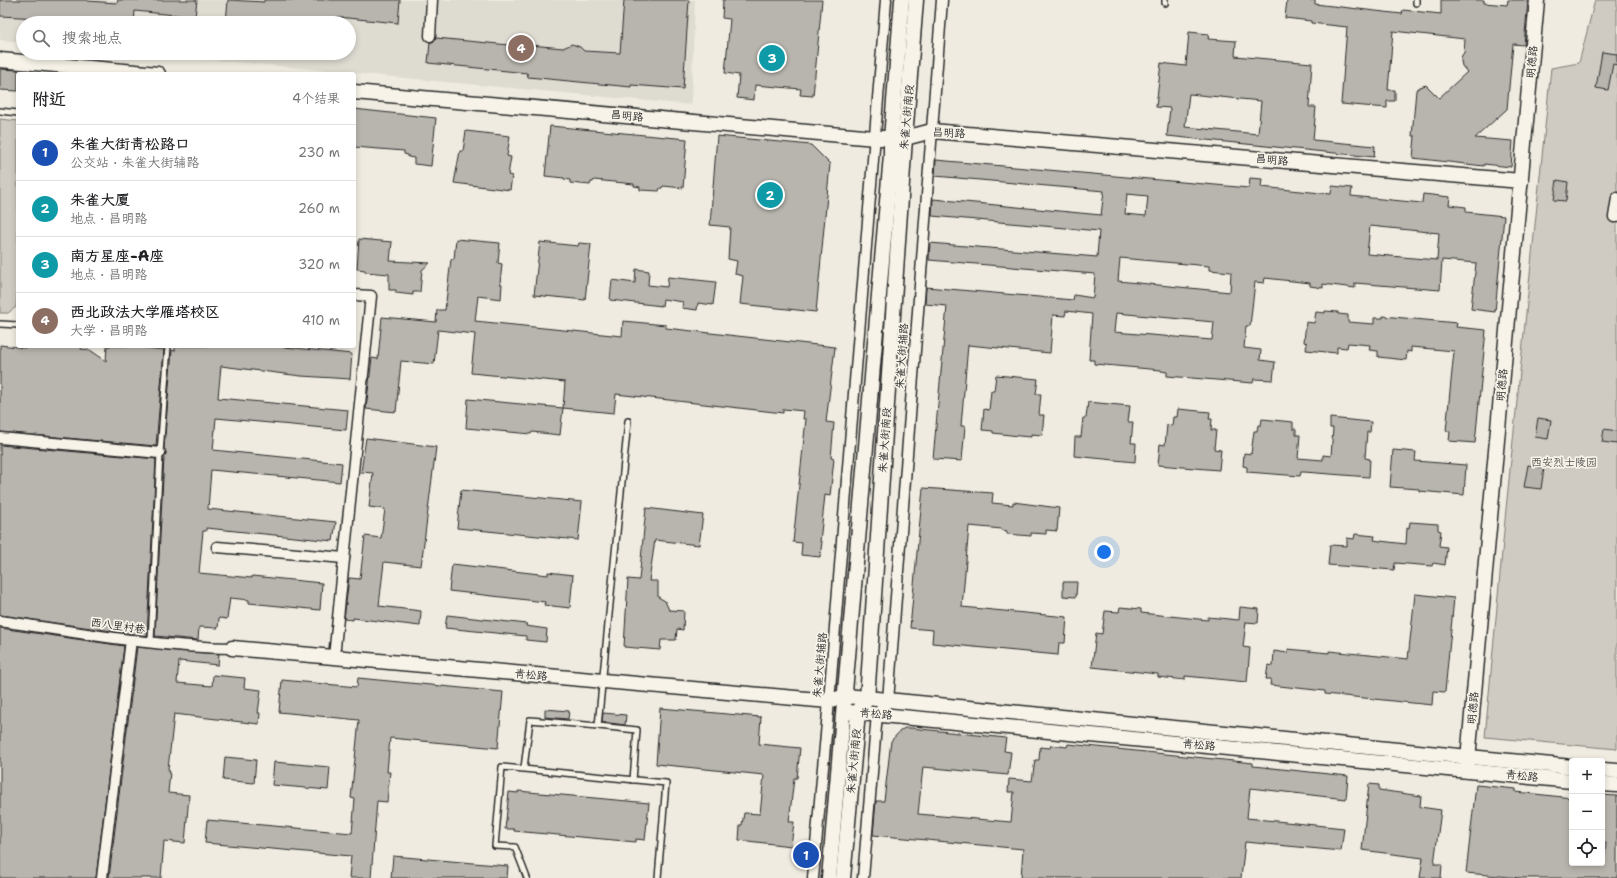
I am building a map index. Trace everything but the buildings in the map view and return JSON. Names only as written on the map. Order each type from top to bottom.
[{"type":"main road","name":"朱雀大街南段","points":[[843,878],[851,712],[846,696],[891,155],[902,0]]},
{"type":"main road","name":"朱雀大街南段","points":[[829,878],[851,712],[867,699],[905,138],[916,0]]},
{"type":"main road","name":"明德路","points":[[1468,764],[1538,0]]},
{"type":"main road","points":[[0,60],[135,72]]},
{"type":"main road","name":"昌明路","points":[[356,92],[875,138],[905,138],[932,131],[1521,181]]},
{"type":"main road","name":"青松路","points":[[232,648],[829,701],[846,696],[888,700],[1468,764],[1569,781]]},
{"type":"main road","name":"青松路","points":[[829,701],[851,712],[1468,764],[1569,767]]},
{"type":"main road","points":[[1605,770],[1617,771]]},
{"type":"main road","points":[[1605,784],[1617,785]]},
{"type":"street","points":[[430,36],[432,0]]},
{"type":"street","name":"朱雀大街辅路","points":[[813,878],[829,701],[886,0]]},
{"type":"street","name":"朱雀大街辅路","points":[[888,700],[942,0]]},
{"type":"street","points":[[1617,198],[1614,217],[1617,217]]},
{"type":"street","points":[[334,657],[371,296],[356,295]]},
{"type":"street","points":[[0,438],[160,453]]},
{"type":"street","points":[[217,547],[344,558]]},
{"type":"street","name":"西八里村巷","points":[[0,622],[201,648],[232,648]]},
{"type":"street","points":[[102,878],[131,640]]},
{"type":"street","points":[[863,878],[878,714],[888,700]]},
{"type":"lane","points":[[0,111],[16,112]]},
{"type":"lane","points":[[0,324],[16,325]]},
{"type":"lane","points":[[151,642],[160,453],[168,348]]},
{"type":"lane","points":[[598,726],[628,421]]},
{"type":"lane","points":[[524,768],[530,720],[636,730],[633,780]]},
{"type":"lane","points":[[527,878],[515,847],[495,846],[502,767],[666,783],[658,878]]},
{"type":"shaded area","points":[[0,0],[695,0],[691,105],[356,73],[356,72],[341,72],[213,60],[356,60],[356,16],[16,16],[16,41],[0,40]]},
{"type":"green space","name":"西安烈士陵园","points":[[1595,0],[1617,0],[1617,749],[1485,737],[1506,509],[1551,68],[1579,63]]},
{"type":"green space","points":[[0,119],[16,121],[16,307],[8,313],[0,313]]},
{"type":"place","name":"西北政法大学雁塔校区","points":[[521,48]]},
{"type":"place","name":"南方星座-A座","points":[[772,58]]},
{"type":"place","name":"朱雀大厦","points":[[770,195]]},
{"type":"place","name":"朱雀大街青松路口","points":[[806,855]]}]
